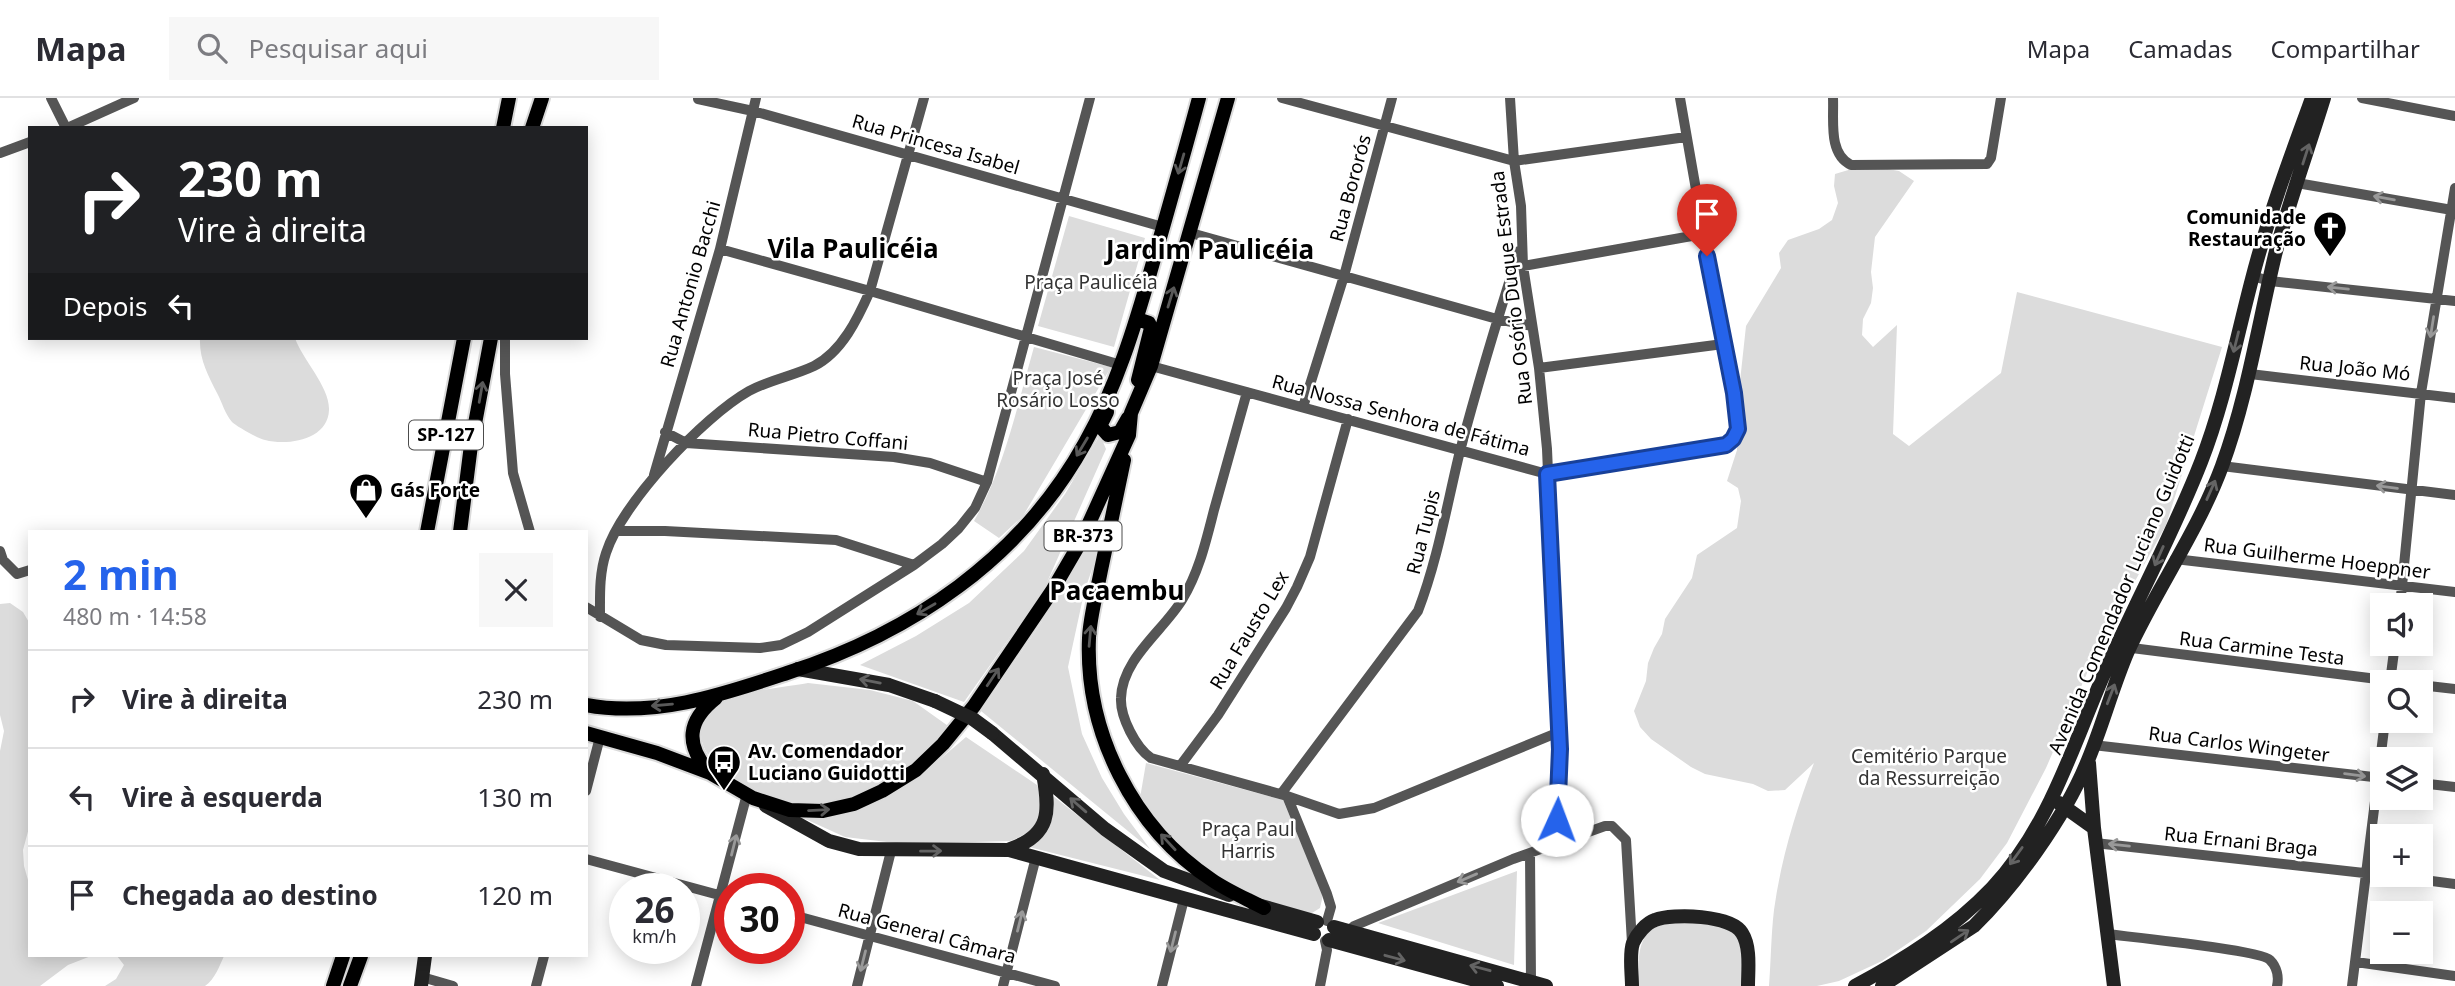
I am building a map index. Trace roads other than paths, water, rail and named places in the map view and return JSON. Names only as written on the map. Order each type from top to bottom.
[{"type":"main road","points":[[503,126],[509,98]]},
{"type":"main road","points":[[533,126],[542,98]]},
{"type":"main road","name":"BR-373","points":[[588,705],[636,708],[678,704],[720,695],[828,660],[868,642],[943,599],[1003,549],[1032,519],[1085,443],[1121,365],[1137,319],[1199,98]]},
{"type":"main road","name":"BR-373","points":[[593,735],[657,753],[710,774],[750,796],[790,810],[823,811],[854,804],[882,792],[916,770],[943,744],[974,706],[1052,591],[1080,542],[1129,435],[1133,406],[1151,366],[1228,98]]},
{"type":"main road","name":"Avenida Comendador Luciano Guidotti","points":[[1882,986],[1975,926],[2011,885],[2064,807],[2091,751],[2124,647],[2202,462],[2220,406],[2252,276],[2281,180],[2312,98]]},
{"type":"main road","name":"Avenida Comendador Luciano Guidotti","points":[[1855,986],[1931,942],[1993,887],[2020,852],[2052,798],[2069,765],[2105,673],[2124,647],[2202,512],[2222,466],[2250,374],[2270,281],[2297,183],[2324,98]]},
{"type":"main road","points":[[1121,365],[1119,386],[1100,426],[1108,435],[1120,432],[1133,406],[1138,373],[1151,328],[1149,323],[1137,319]]},
{"type":"main road","name":"SP-127","points":[[427,530],[464,340]]},
{"type":"main road","name":"SP-127","points":[[460,530],[471,445],[491,340]]},
{"type":"main road","points":[[1129,435],[1089,635],[1089,675],[1097,717],[1110,755],[1128,790],[1151,824],[1179,853],[1212,880],[1264,908]]},
{"type":"main road","points":[[798,669],[889,685],[935,701],[973,719],[1043,774],[1105,829],[1164,871],[1328,931],[1492,985]]},
{"type":"main road","points":[[710,774],[694,746],[693,726],[706,706],[720,695]]},
{"type":"main road","points":[[2091,751],[2094,835],[2113,986]]},
{"type":"main road","points":[[1009,850],[1027,844],[1045,821],[1048,802],[1043,774]]},
{"type":"main road","points":[[750,796],[829,841],[859,849],[1009,850],[1184,899],[1328,931],[1546,986]]},
{"type":"main road","points":[[2052,798],[2094,835]]},
{"type":"main road","points":[[1632,986],[1632,944],[1645,926],[1654,920],[1667,917],[1728,921],[1737,925],[1744,935],[1747,949],[1748,986]]},
{"type":"main road","points":[[333,986],[343,957]]},
{"type":"main road","points":[[350,986],[360,957]]},
{"type":"main road","points":[[422,982],[425,957]]},
{"type":"street","points":[[51,98],[65,126]]},
{"type":"street","points":[[71,126],[134,98]]},
{"type":"street","name":"Rua Antonio Bacchi","points":[[653,478],[720,249],[756,98]]},
{"type":"street","points":[[600,617],[602,567],[616,531],[653,478],[724,407],[750,390],[814,366],[831,355],[858,317],[870,291],[924,98]]},
{"type":"street","points":[[588,608],[640,640],[666,645],[760,648],[781,645],[808,632],[914,565],[959,528],[975,508],[988,482],[1090,98]]},
{"type":"street","points":[[1282,98],[1514,161],[1686,137]]},
{"type":"street","name":"Rua Bororós","points":[[1303,407],[1344,276],[1392,98]]},
{"type":"street","name":"Rua Osório Duque Estrada","points":[[1510,98],[1514,161],[1521,205],[1523,267],[1539,368],[1547,449],[1559,732],[1556,844]]},
{"type":"street","points":[[1539,368],[1723,344],[1680,98]]},
{"type":"street","points":[[1833,98],[1836,149],[1842,160],[1851,164],[1987,164],[2001,98]]},
{"type":"street","points":[[2362,98],[2455,116]]},
{"type":"street","name":"Rua Princesa Isabel","points":[[698,100],[753,111],[1163,228]]},
{"type":"street","points":[[0,153],[28,143]]},
{"type":"street","points":[[2297,183],[2452,210]]},
{"type":"street","points":[[2401,593],[2421,393],[2455,188]]},
{"type":"street","points":[[1191,233],[1497,319],[1531,326]]},
{"type":"street","points":[[1523,267],[1703,234]]},
{"type":"street","name":"Rua Tupis","points":[[1284,795],[1418,611],[1429,583],[1460,450],[1497,319],[1523,240]]},
{"type":"street","points":[[720,249],[1121,365]]},
{"type":"street","points":[[2252,276],[2270,281],[2455,301]]},
{"type":"street","points":[[505,340],[513,473],[529,530]]},
{"type":"street","name":"Rua Nossa Senhora de Fátima","points":[[1151,366],[1547,474],[1726,445],[1738,429],[1734,393],[1723,344]]},
{"type":"street","name":"Rua João Mó","points":[[2250,374],[2455,398]]},
{"type":"street","points":[[1247,392],[1198,568],[1182,599],[1142,651],[1124,682],[1121,700],[1129,728],[1140,751],[1151,758],[1284,795],[1339,814],[1374,808],[1559,732]]},
{"type":"street","name":"Rua Fausto Lex","points":[[1180,766],[1218,715],[1297,587],[1310,557],[1348,419]]},
{"type":"street","name":"Rua Pietro Coffani","points":[[665,432],[686,443],[894,457],[930,463],[988,482]]},
{"type":"street","points":[[2222,466],[2455,495]]},
{"type":"street","points":[[616,531],[836,540],[914,565]]},
{"type":"street","points":[[0,551],[3,559],[17,574],[28,571]]},
{"type":"street","name":"Rua Guilherme Hoeppner","points":[[2175,559],[2455,592]]},
{"type":"street","name":"Rua Carmine Testa","points":[[2124,647],[2370,679]]},
{"type":"street","points":[[2433,686],[2455,689]]},
{"type":"street","points":[[588,774],[593,735]]},
{"type":"street","name":"Rua Carlos Wingeter","points":[[2091,751],[2370,777]]},
{"type":"street","points":[[2433,784],[2455,787]]},
{"type":"street","points":[[1284,795],[1331,907],[1320,986]]},
{"type":"street","points":[[731,873],[750,796]]},
{"type":"street","points":[[2352,986],[2376,810]]},
{"type":"street","points":[[1328,931],[1354,926],[1530,853],[1605,826],[1612,826],[1626,840],[1632,944]]},
{"type":"street","name":"Rua Ernani Braga","points":[[2094,835],[2370,873]]},
{"type":"street","points":[[857,986],[891,851]]},
{"type":"street","points":[[1530,853],[1531,982]]},
{"type":"street","points":[[1003,986],[1036,857]]},
{"type":"street","points":[[588,860],[714,894]]},
{"type":"street","name":"Rua Ernani Braga","points":[[2433,881],[2455,884]]},
{"type":"street","points":[[1162,986],[1184,899]]},
{"type":"street","name":"Rua General Câmara","points":[[805,918],[1055,986]]},
{"type":"street","points":[[696,986],[714,931]]},
{"type":"street","points":[[2107,934],[2234,950],[2270,960],[2279,976],[2277,986]]},
{"type":"street","points":[[536,986],[544,957]]},
{"type":"street","points":[[2356,962],[2455,976]]},
{"type":"street","points":[[422,982],[453,986]]},
{"type":"place","name":"Comunidade Restauração","points":[[2330,258]]},
{"type":"place","name":"Gás Forte","points":[[366,520]]},
{"type":"place","name":"Av. Comendador Luciano Guidotti","points":[[724,792]]},
{"type":"district","name":"Vila Paulicéia","points":[[853,249]]},
{"type":"district","name":"Jardim Paulicéia","points":[[1210,250]]},
{"type":"district","name":"Pacaembu","points":[[1117,591]]},
{"type":"park label","name":"Praça Paulicéia","points":[[1091,282]]},
{"type":"park label","name":"Praça José Rosário Losso","points":[[1058,389]]},
{"type":"park label","name":"Cemitério Parque da Ressurreição","points":[[1929,767]]},
{"type":"park label","name":"Praça Paul Harris","points":[[1248,840]]}]
